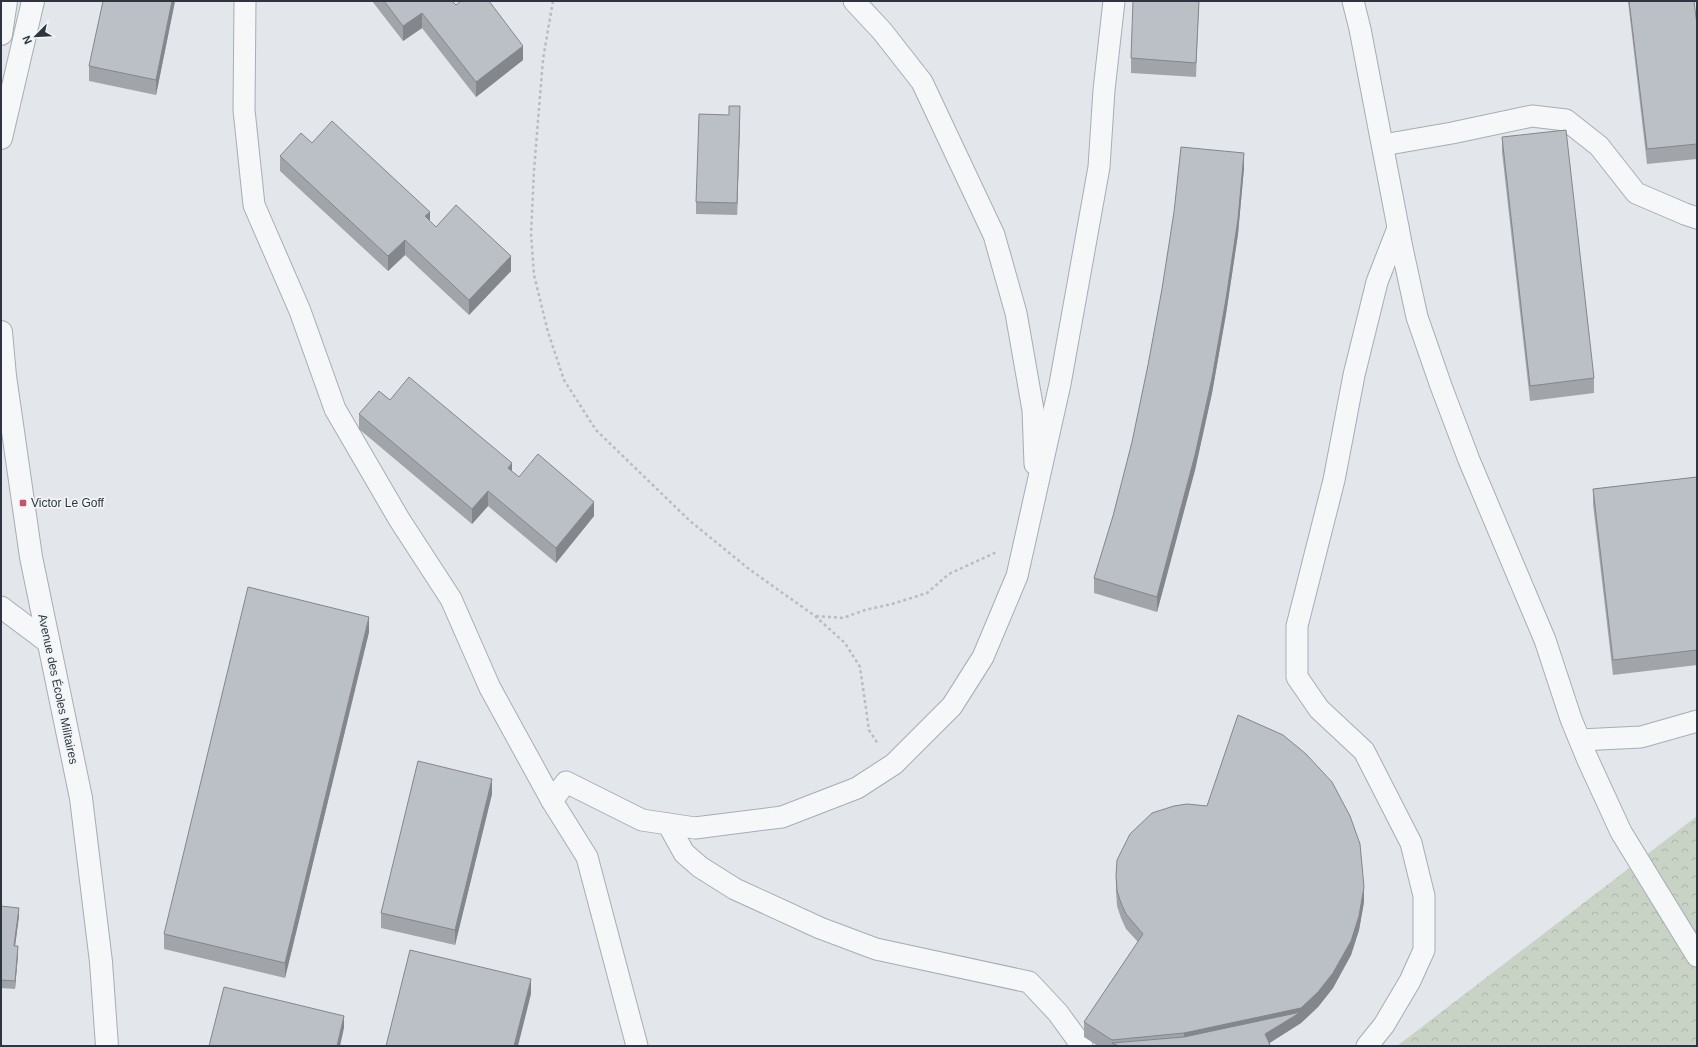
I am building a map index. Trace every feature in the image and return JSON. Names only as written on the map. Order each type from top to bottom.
[{"type":"street","points":[[1,34],[6,1]]},
{"type":"street","points":[[1,138],[33,1]]},
{"type":"street","points":[[245,1],[244,110],[254,206],[300,311],[335,409],[399,519],[451,599],[490,688],[552,801],[587,857],[637,1046]]},
{"type":"street","points":[[854,1],[882,31],[922,82],[994,235],[1016,313],[1033,410],[1036,492]]},
{"type":"street","points":[[552,801],[566,782],[642,820],[695,828],[782,817],[857,788],[894,764],[952,706],[983,657],[1017,576],[1022,555],[1060,384],[1099,167],[1104,90],[1114,1]]},
{"type":"street","points":[[1353,1],[1417,318],[1441,386],[1468,460],[1545,640],[1571,719],[1621,832],[1697,956]]},
{"type":"street","points":[[1382,145],[1452,133],[1532,116],[1566,120],[1598,146],[1636,192],[1697,218]]},
{"type":"street","points":[[1367,1046],[1384,1025],[1410,981],[1424,950],[1424,896],[1411,843],[1364,751],[1318,709],[1297,677],[1297,626],[1334,480],[1354,375],[1377,282],[1398,228]]},
{"type":"street","name":"Avenue des Écoles Militaires","points":[[1,332],[5,376],[31,557],[81,798],[101,962],[107,1046]]},
{"type":"street","points":[[1,608],[49,643]]},
{"type":"street","points":[[1580,740],[1641,737],[1697,721]]},
{"type":"street","points":[[668,824],[684,853],[700,867],[735,889],[820,928],[876,949],[1028,982],[1058,1013],[1082,1046]]},
{"type":"path","points":[[553,1],[543,59],[534,170],[531,234],[534,274],[548,332],[564,380],[596,430],[690,521],[748,569],[815,616],[845,643],[860,668],[869,730],[894,764]]},
{"type":"path","points":[[815,616],[843,618],[865,610],[892,604],[927,593],[949,574],[1001,550],[1022,555]]},
{"type":"green space","points":[[1697,816],[1697,1046],[1397,1046]]},
{"type":"building","points":[[103,1],[172,1],[156,80],[89,66]]},
{"type":"building","points":[[384,1],[452,1],[456,5],[461,1],[489,1],[523,46],[476,82],[422,13],[403,26]]},
{"type":"building","points":[[1133,1],[1199,1],[1196,63],[1131,58]]},
{"type":"building","points":[[1629,1],[1694,1],[1697,25],[1697,144],[1647,149]]},
{"type":"building","points":[[729,106],[740,106],[737,203],[696,202],[699,114],[729,115]]},
{"type":"building","points":[[332,121],[430,212],[425,216],[436,227],[456,205],[511,256],[469,300],[405,240],[388,256],[280,156],[301,133],[312,143]]},
{"type":"building","points":[[1566,130],[1594,378],[1530,386],[1502,137]]},
{"type":"building","points":[[1181,147],[1244,153],[1238,219],[1212,378],[1195,455],[1157,597],[1094,578],[1113,516],[1132,442],[1148,365],[1174,212]]},
{"type":"building","points":[[409,377],[512,463],[508,468],[519,477],[538,454],[594,502],[556,548],[488,491],[472,509],[359,414],[379,391],[390,400]]},
{"type":"building","points":[[1697,477],[1697,650],[1613,660],[1593,489]]},
{"type":"building","points":[[248,587],[369,617],[285,963],[164,934]]},
{"type":"building","points":[[1238,715],[1283,735],[1306,754],[1332,782],[1350,816],[1360,844],[1364,887],[1359,916],[1351,941],[1333,973],[1318,992],[1301,1008],[1184,1033],[1112,1040],[1084,1022],[1143,934],[1126,914],[1121,903],[1117,891],[1117,860],[1130,834],[1152,813],[1174,806],[1187,804],[1207,806]]},
{"type":"building","points":[[418,761],[492,779],[455,930],[381,913]]},
{"type":"building","points":[[1,906],[19,908],[14,946],[18,946],[15,981],[1,980]]},
{"type":"building","points":[[410,950],[531,979],[514,1046],[386,1046]]},
{"type":"building","points":[[224,987],[344,1016],[337,1046],[209,1046]]},
{"type":"building","points":[[1301,1012],[1265,1034],[1270,1045],[1268,1046],[1119,1046],[1112,1043],[1184,1037]]},
{"type":"place","name":"Victor Le Goff","points":[[23,503]]}]
